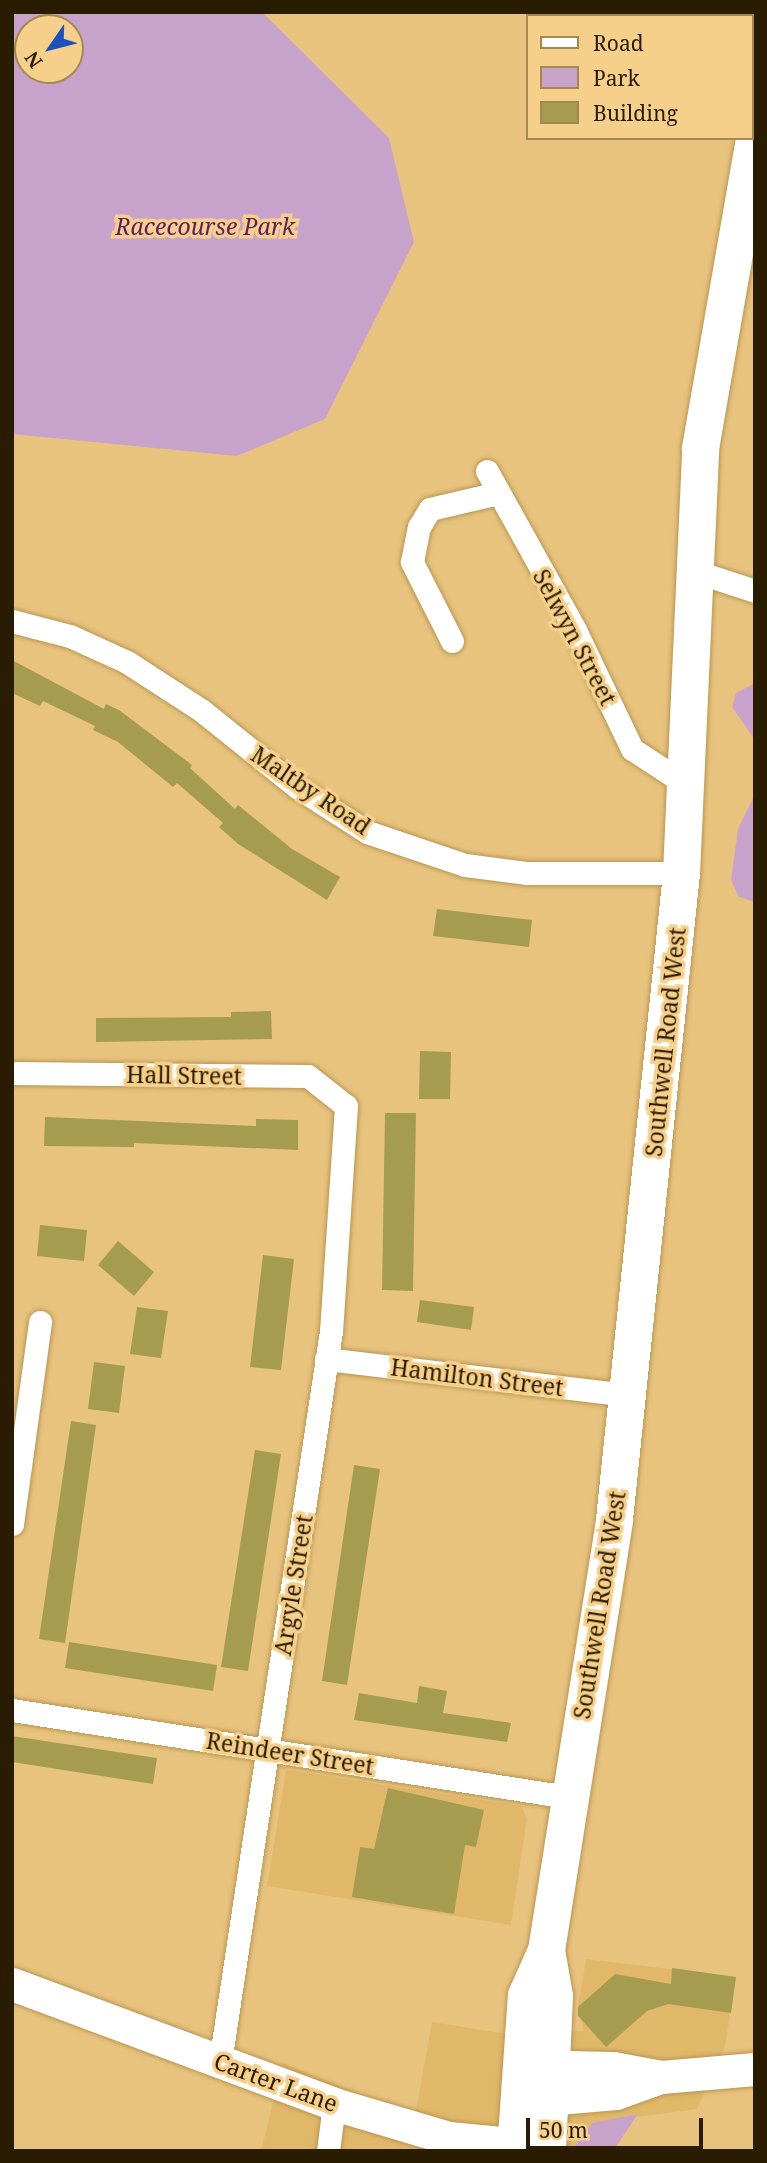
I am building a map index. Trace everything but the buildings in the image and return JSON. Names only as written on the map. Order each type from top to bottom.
[{"type":"main road","name":"Southwell Road West","points":[[531,2148],[533,2083],[554,1996],[546,1950],[614,1518],[681,873],[697,572],[700,448],[755,132]]},
{"type":"main road","name":"Carter Lane","points":[[12,1984],[334,2104],[449,2138],[531,2148]]},
{"type":"main road","points":[[533,2083],[613,2068],[661,2077],[755,2069]]},
{"type":"street","name":"Selwyn Street","points":[[487,471],[575,630],[632,748],[684,783]]},
{"type":"street","points":[[452,640],[412,562],[419,527],[430,509],[498,493]]},
{"type":"street","points":[[697,572],[755,591]]},
{"type":"street","name":"Maltby Road","points":[[12,621],[70,636],[127,662],[201,710],[297,787],[367,832],[465,865],[527,873],[681,873]]},
{"type":"street","name":"Hall Street","points":[[12,1073],[308,1076],[346,1106]]},
{"type":"street","name":"Argyle Street","points":[[220,2062],[326,1359],[346,1106]]},
{"type":"street","points":[[12,1524],[40,1322]]},
{"type":"street","name":"Hamilton Street","points":[[326,1359],[628,1395]]},
{"type":"street","name":"Reindeer Street","points":[[12,1710],[568,1797]]},
{"type":"street","points":[[328,2151],[334,2104]]},
{"type":"shaded area","points":[[286,1770],[521,1806],[527,1818],[511,1925],[267,1886]]},
{"type":"shaded area","points":[[586,1959],[736,1977],[725,2046],[697,2109],[592,2123],[571,2151],[261,2151],[283,2063],[415,2116],[432,2022],[500,2033],[584,2031],[578,2007]]},
{"type":"green space","name":"Racecourse Park","points":[[12,12],[262,12],[389,138],[414,242],[325,419],[237,456],[12,434]]},
{"type":"green space","points":[[755,683],[755,740],[732,707],[736,693]]},
{"type":"green space","points":[[755,794],[755,902],[739,897],[731,880],[738,829]]},
{"type":"green space","points":[[638,2114],[613,2151],[571,2151],[592,2123]]}]
